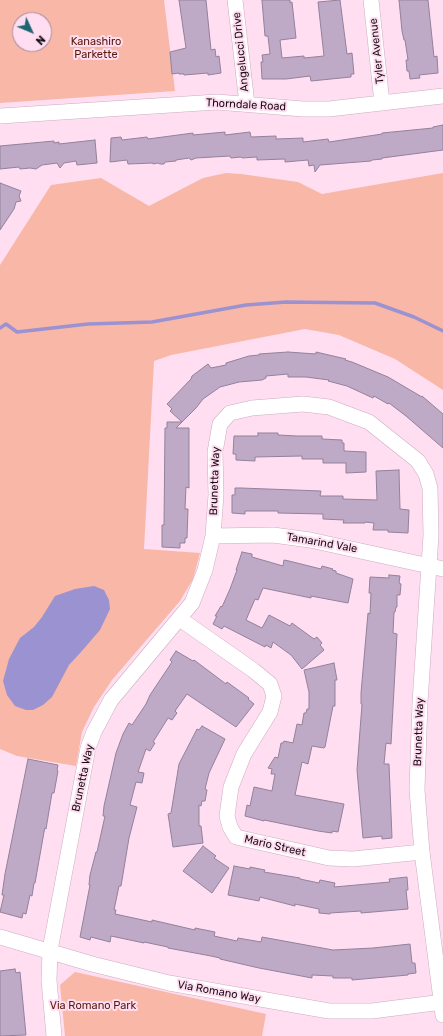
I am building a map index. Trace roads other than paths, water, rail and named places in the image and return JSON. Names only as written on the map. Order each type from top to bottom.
[{"type":"street","name":"Angelucci Drive","points":[[235,0],[247,104]]},
{"type":"street","name":"Tyler Avenue","points":[[371,0],[382,102]]},
{"type":"street","name":"Thorndale Road","points":[[0,116],[217,102],[303,109],[329,109],[443,96]]},
{"type":"street","name":"Brunetta Way","points":[[54,1036],[49,980],[50,950],[88,748],[94,732],[111,700],[192,603],[205,570],[213,536],[216,495],[215,452],[220,424],[230,413],[252,408],[303,404],[329,408],[369,422],[418,461],[426,474],[430,488],[432,535],[436,567],[420,702],[417,790],[422,852],[443,1006]]},
{"type":"street","name":"Tamarind Vale","points":[[213,536],[274,535],[310,540],[436,567]]},
{"type":"street","name":"Mario Street","points":[[180,619],[253,670],[270,684],[274,696],[270,712],[244,754],[231,787],[228,816],[230,827],[236,837],[329,858],[353,859],[422,852]]},
{"type":"street","name":"Via Romano Way","points":[[0,937],[50,950],[92,964],[169,983],[329,1011],[372,1011],[443,1006]]},
{"type":"waterway","points":[[0,328],[6,324],[17,332],[88,324],[152,322],[246,305],[286,302],[375,303],[414,317],[443,331]]},
{"type":"park label","name":"Kanashiro Parkette","points":[[96,48]]},
{"type":"park label","name":"Via Romano Park","points":[[93,1006]]}]
